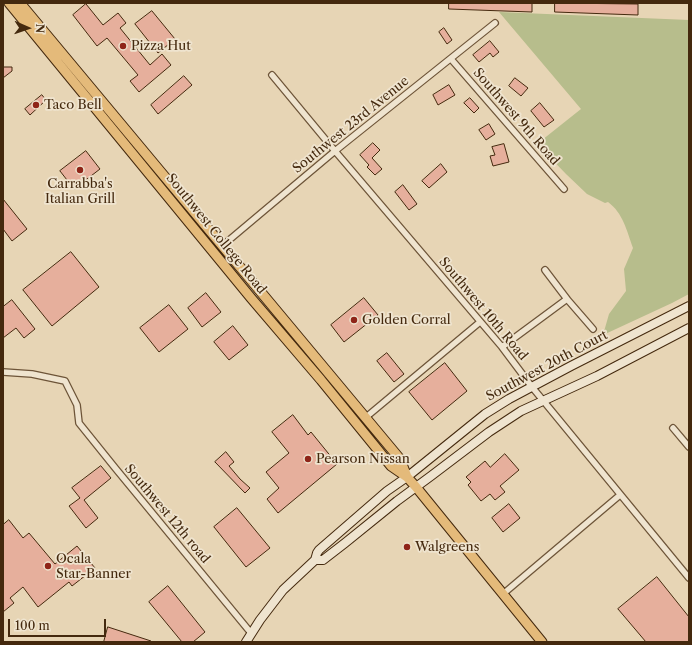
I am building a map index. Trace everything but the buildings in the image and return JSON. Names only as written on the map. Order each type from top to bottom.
[{"type":"main road","name":"Southwest College Road","points":[[9,3],[391,466],[408,477]]},
{"type":"main road","name":"Southwest College Road","points":[[20,3],[400,459],[408,477],[416,488],[542,642]]},
{"type":"main road","name":"Southwest 20th Court","points":[[315,560],[318,552],[338,533],[387,491],[408,477],[485,414],[509,398],[689,306]]},
{"type":"main road","points":[[246,642],[260,620],[283,590],[315,560],[323,560],[397,501],[489,432],[521,411],[597,376],[689,328]]},
{"type":"street","name":"Southwest 23rd Avenue","points":[[222,246],[335,151],[495,23]]},
{"type":"street","name":"Southwest 9th Road","points":[[451,58],[564,189]]},
{"type":"street","name":"Southwest 10th Road","points":[[272,75],[502,347],[532,387],[689,578]]},
{"type":"street","points":[[546,270],[566,299],[593,329]]},
{"type":"street","points":[[502,347],[566,299]]},
{"type":"street","points":[[365,418],[480,322]]},
{"type":"street","name":"Southwest 12th road","points":[[3,372],[32,374],[65,381],[77,405],[79,423],[251,633]]},
{"type":"street","points":[[674,428],[689,447]]},
{"type":"street","points":[[503,594],[620,495]]},
{"type":"green space","points":[[499,12],[689,20],[689,294],[603,335],[609,314],[626,291],[624,269],[633,248],[624,223],[613,206],[608,202],[605,203],[587,194],[537,144],[581,109]]},
{"type":"place","name":"Pizza Hut","points":[[123,46]]},
{"type":"place","name":"Taco Bell","points":[[36,105]]},
{"type":"place","name":"Carrabba's Italian Grill","points":[[80,170]]},
{"type":"place","name":"Golden Corral","points":[[354,320]]},
{"type":"place","name":"Pearson Nissan","points":[[308,459]]},
{"type":"place","name":"Walgreens","points":[[407,547]]},
{"type":"place","name":"Ocala Star-Banner","points":[[48,566]]}]
